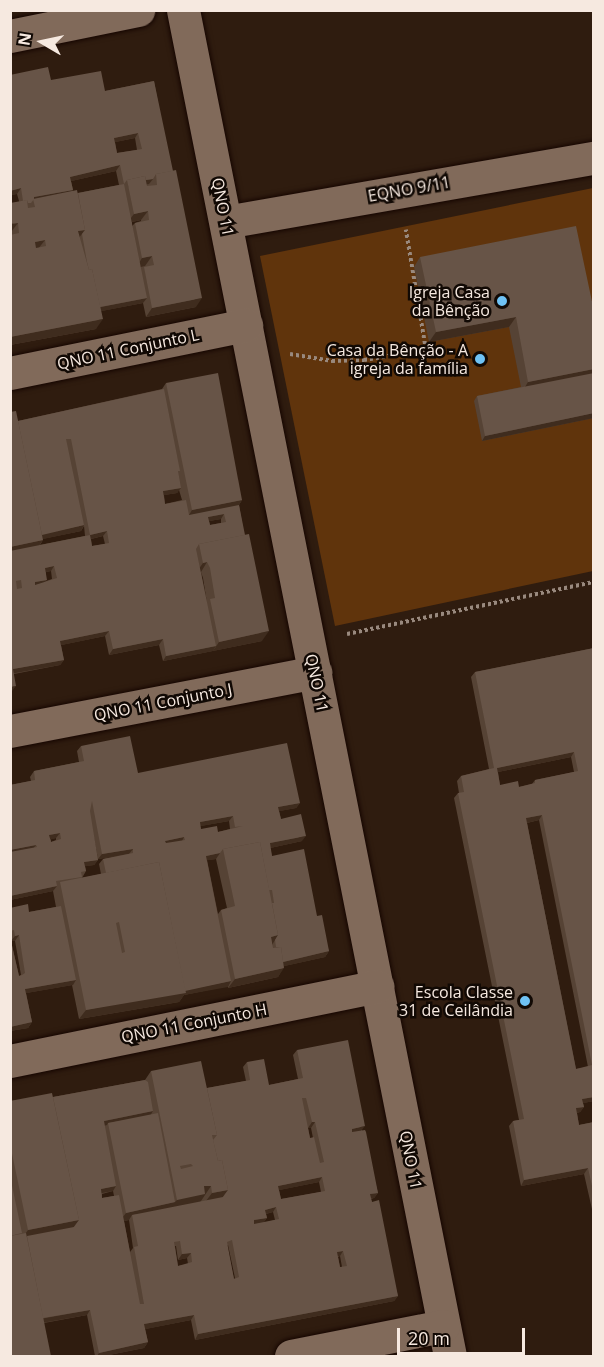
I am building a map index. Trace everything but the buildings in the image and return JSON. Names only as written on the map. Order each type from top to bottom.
[{"type":"street","points":[[10,36],[138,10]]},
{"type":"street","name":"QNO 11","points":[[183,10],[446,1341]]},
{"type":"street","name":"EQNO 9/11","points":[[226,222],[594,158]]},
{"type":"street","name":"QNO 11 Conjunto L","points":[[10,373],[248,336]]},
{"type":"street","name":"QNO 11 Conjunto J","points":[[10,731],[311,657]]},
{"type":"street","name":"QNO 11 Conjunto H","points":[[10,1061],[377,986]]},
{"type":"street","points":[[291,1356],[446,1341]]},
{"type":"path","points":[[399,191],[426,350]]},
{"type":"path","points":[[248,336],[332,361],[364,360],[436,347]]},
{"type":"path","points":[[311,657],[594,582]]},
{"type":"shaded area","points":[[593,188],[593,571],[335,626],[260,256]]},
{"type":"place","name":"Igreja Casa da Bênção","points":[[502,301]]},
{"type":"place","name":"Casa da Bênção - A igreja da família","points":[[480,359]]},
{"type":"place","name":"Escola Classe 31 de Ceilândia","points":[[525,1001]]}]
